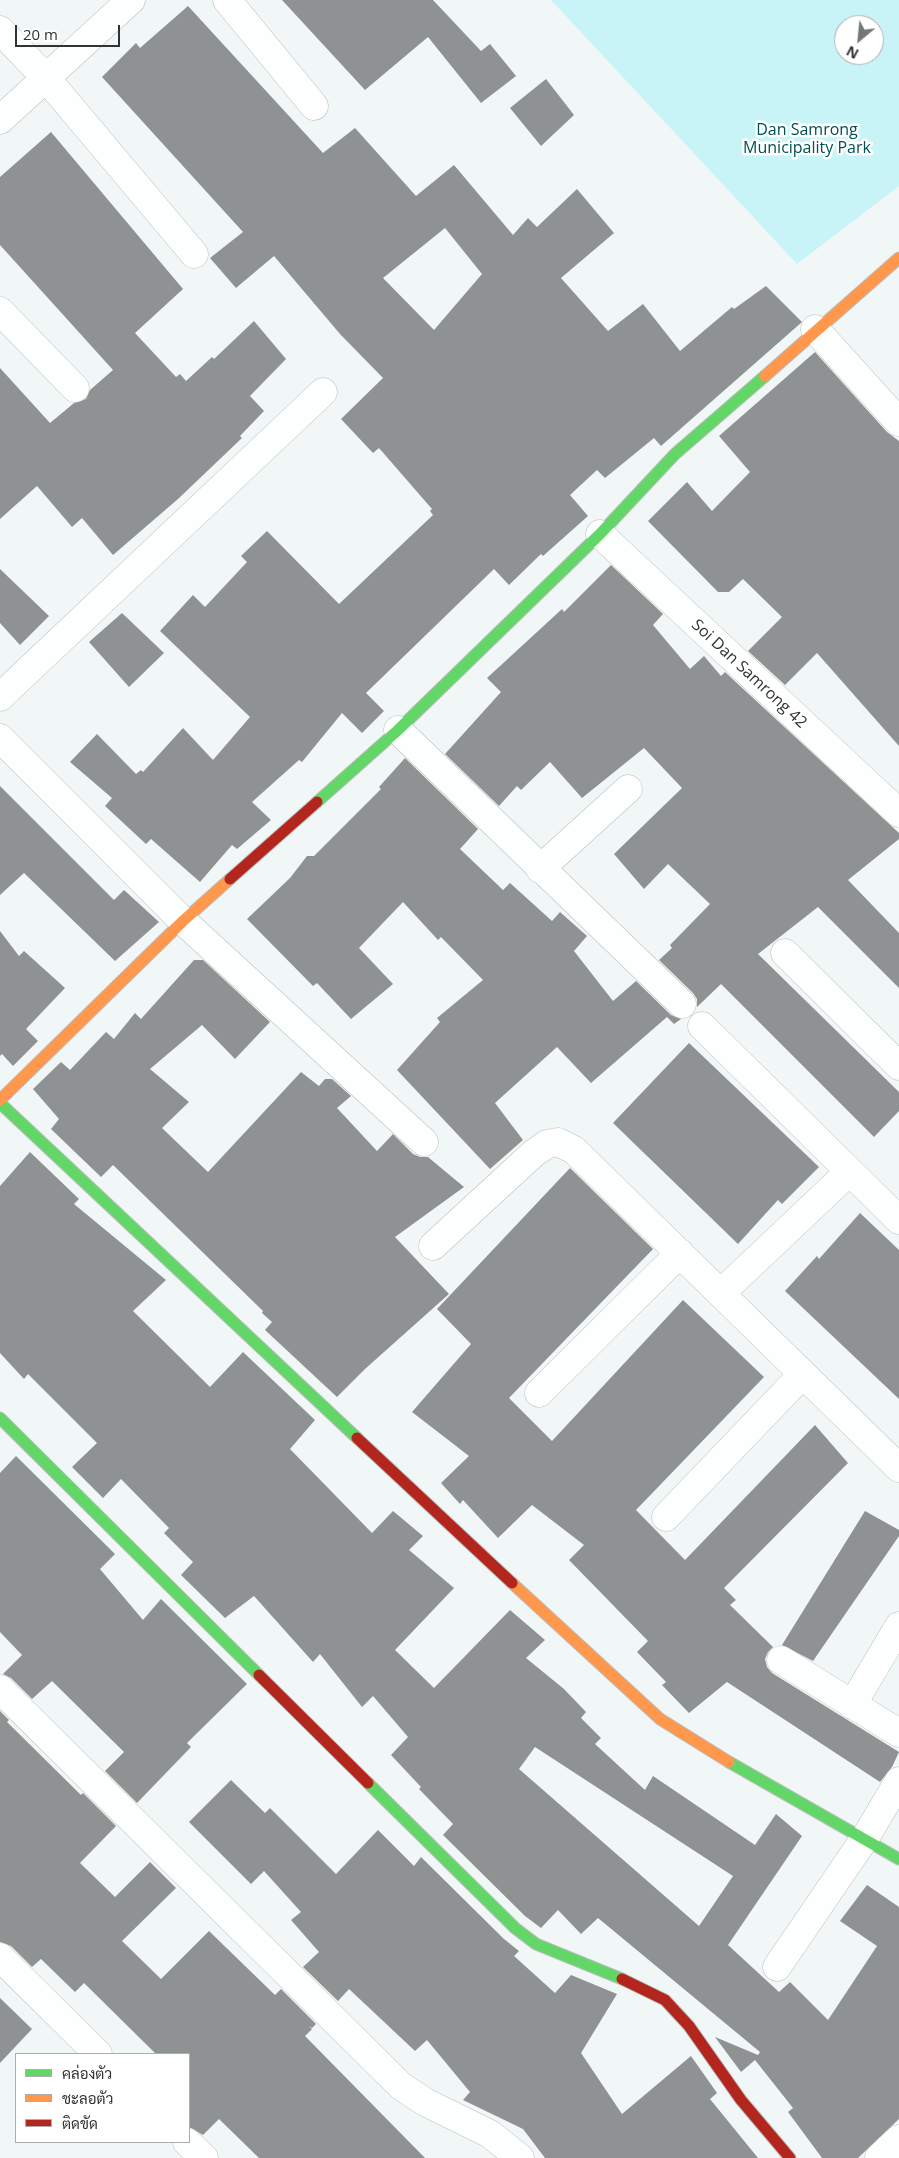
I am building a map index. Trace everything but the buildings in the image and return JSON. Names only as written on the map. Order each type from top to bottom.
[{"type":"street","points":[[0,120],[130,0]]},
{"type":"street","points":[[227,0],[314,106]]},
{"type":"street","points":[[0,30],[46,78],[194,254]]},
{"type":"street","points":[[899,258],[815,329],[674,454],[600,534],[398,730],[183,921],[0,1102],[529,1599],[660,1719],[689,1738],[899,1859]]},
{"type":"street","points":[[0,311],[74,388]]},
{"type":"street","points":[[815,329],[899,422]]},
{"type":"street","points":[[0,697],[323,392]]},
{"type":"street","name":"Soi Dan Samrong 42","points":[[600,534],[899,814]]},
{"type":"street","points":[[398,730],[682,1004]]},
{"type":"street","points":[[0,738],[183,921],[424,1142]]},
{"type":"street","points":[[540,869],[628,789]]},
{"type":"street","points":[[785,953],[899,1066]]},
{"type":"street","points":[[702,1026],[899,1220]]},
{"type":"street","points":[[432,1246],[534,1154],[547,1144],[558,1142],[574,1150],[899,1468]]},
{"type":"street","points":[[721,1293],[850,1172]]},
{"type":"street","points":[[539,1392],[680,1253]]},
{"type":"street","points":[[666,1517],[803,1374]]},
{"type":"street","points":[[0,1418],[515,1928],[536,1944],[665,2000],[689,2026],[741,2100],[790,2158]]},
{"type":"street","points":[[852,1705],[899,1626]]},
{"type":"street","points":[[781,1660],[899,1733]]},
{"type":"street","points":[[0,1690],[401,2086],[425,2102],[490,2134],[520,2158]]},
{"type":"street","points":[[777,1967],[865,1838],[899,1781]]},
{"type":"street","points":[[0,1957],[97,2053]]},
{"type":"street","points":[[879,2158],[899,2139]]},
{"type":"street","points":[[188,2143],[204,2158]]},
{"type":"green space","name":"Dan Samrong Municipality Park","points":[[551,0],[899,0],[899,186],[797,264]]},
{"type":"traffic: fast","points":[[317,802],[398,730],[600,534],[675,454],[765,376]]},
{"type":"traffic: fast","points":[[0,1103],[357,1438]]},
{"type":"traffic: fast","points":[[0,1418],[259,1675]]},
{"type":"traffic: fast","points":[[729,1762],[899,1859]]},
{"type":"traffic: fast","points":[[368,1783],[515,1928],[536,1944],[622,1979]]},
{"type":"traffic: slow","points":[[765,376],[899,258]]},
{"type":"traffic: slow","points":[[0,1100],[183,921],[230,879]]},
{"type":"traffic: slow","points":[[512,1583],[660,1719],[729,1762]]},
{"type":"traffic: jam","points":[[230,879],[317,802]]},
{"type":"traffic: jam","points":[[357,1438],[512,1583]]},
{"type":"traffic: jam","points":[[259,1675],[368,1783]]},
{"type":"traffic: jam","points":[[622,1979],[665,2000],[689,2026],[741,2100],[790,2158]]}]
